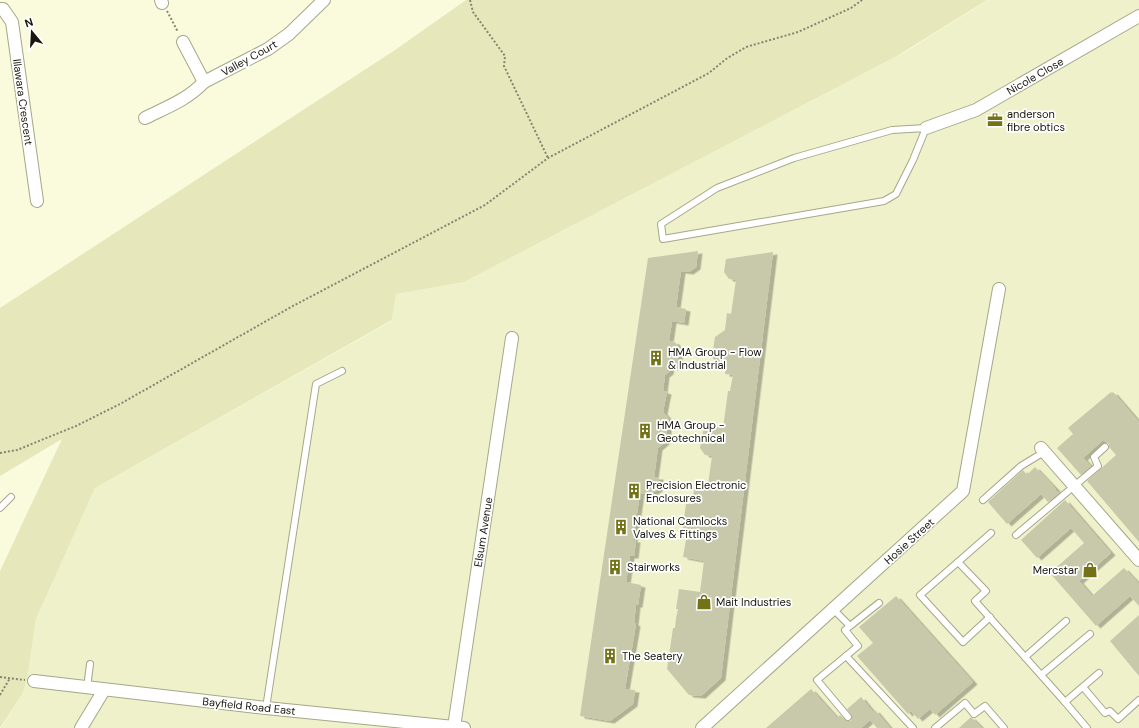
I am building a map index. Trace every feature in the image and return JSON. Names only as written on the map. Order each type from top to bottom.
[{"type":"street","name":"Valley Court","points":[[145,118],[185,99],[204,82],[268,49],[289,34],[324,0]]},
{"type":"street","name":"Illawara Crescent","points":[[0,10],[3,9],[12,22],[37,201]]},
{"type":"street","name":"Nicole Close","points":[[926,128],[976,110],[1139,16]]},
{"type":"street","points":[[183,42],[204,82]]},
{"type":"street","name":"Hosie Street","points":[[702,728],[963,492],[999,288]]},
{"type":"street","name":"Elsum Avenue","points":[[459,727],[512,338]]},
{"type":"street","points":[[1043,450],[1139,560]]},
{"type":"street","name":"Bayfield Road East","points":[[34,681],[266,708],[346,722],[459,727]]},
{"type":"street","points":[[81,728],[104,690]]},
{"type":"lane","points":[[926,128],[913,160],[896,194],[884,201],[663,239],[661,224],[717,188],[794,158],[892,130],[926,128]]},
{"type":"lane","points":[[266,708],[316,384],[342,371]]},
{"type":"lane","points":[[1016,534],[1098,466],[1094,457],[1105,447]]},
{"type":"lane","points":[[983,500],[1021,466],[1043,450]]},
{"type":"lane","points":[[0,508],[11,497]]},
{"type":"lane","points":[[990,617],[963,642],[920,595],[991,533]]},
{"type":"lane","points":[[958,562],[986,591],[975,600],[1087,728]]},
{"type":"lane","points":[[848,717],[817,680],[858,646],[845,630],[879,603]]},
{"type":"lane","points":[[833,609],[850,626]]},
{"type":"lane","points":[[1025,657],[1066,621]]},
{"type":"lane","points":[[1041,675],[1090,634]]},
{"type":"lane","points":[[846,656],[913,728]]},
{"type":"lane","points":[[87,688],[90,664]]},
{"type":"lane","points":[[1065,702],[1099,673]]},
{"type":"lane","points":[[1083,687],[1105,712],[1110,711],[1118,719],[1139,700]]},
{"type":"lane","points":[[935,728],[965,703],[974,714],[985,706],[1004,728]]},
{"type":"path","points":[[470,0],[473,12],[505,56],[504,66],[548,158]]},
{"type":"path","points":[[0,453],[17,450],[68,429],[120,404],[291,307],[485,205],[548,158],[709,73],[726,58],[746,47],[798,32],[851,8],[862,0]]},
{"type":"path","points":[[162,2],[183,42]]},
{"type":"path","points":[[0,677],[34,681]]},
{"type":"path","points":[[0,695],[10,678]]},
{"type":"shaded area","points":[[466,0],[987,0],[897,56],[464,282],[396,294],[392,320],[95,488],[36,619],[28,673],[23,693],[0,728],[0,571],[62,439],[0,476],[0,308],[395,50]]},
{"type":"shaded area","points":[[988,0],[1139,0],[1139,728],[1,728],[23,693],[28,673],[36,619],[95,488],[392,321],[396,294],[464,282],[905,52]]},
{"type":"building","points":[[698,251],[696,267],[689,272],[681,271],[676,307],[686,309],[684,323],[672,321],[669,341],[675,342],[679,349],[677,368],[670,367],[669,372],[665,375],[663,391],[667,392],[663,412],[669,419],[665,442],[658,448],[654,477],[659,477],[658,489],[651,494],[640,493],[633,540],[636,540],[634,556],[630,556],[626,582],[641,585],[638,605],[636,605],[634,623],[636,624],[625,689],[635,690],[633,704],[610,721],[580,716],[648,258]]},
{"type":"building","points":[[773,252],[721,678],[701,696],[689,695],[667,669],[673,628],[675,628],[678,609],[676,609],[679,589],[700,592],[704,561],[683,557],[687,534],[682,534],[686,504],[692,504],[695,483],[708,485],[712,456],[705,455],[700,448],[703,431],[710,426],[723,428],[728,391],[730,391],[733,375],[725,374],[726,365],[717,363],[712,357],[715,337],[725,330],[727,313],[731,314],[736,280],[729,279],[724,272],[726,259]]},
{"type":"building","points":[[1111,392],[1113,392],[1139,422],[1139,542],[1087,481],[1116,455],[1109,447],[1109,444],[1103,440],[1083,458],[1091,466],[1081,475],[1057,448],[1073,434],[1068,428]]},
{"type":"building","points":[[1035,467],[1059,493],[1048,502],[1041,494],[1007,524],[988,502],[1023,470],[1027,475]]},
{"type":"building","points":[[1065,500],[1111,553],[1079,581],[1092,596],[1124,568],[1139,584],[1139,606],[1130,596],[1096,626],[1050,573],[1084,543],[1071,528],[1037,558],[1021,540]]},
{"type":"building","points":[[896,596],[973,682],[935,715],[930,709],[918,719],[911,711],[908,714],[857,656],[873,643],[859,627]]},
{"type":"building","points":[[1139,615],[1139,676],[1110,641]]},
{"type":"building","points":[[811,689],[837,718],[840,715],[846,721],[851,721],[852,716],[847,709],[861,697],[873,712],[875,710],[890,728],[877,728],[870,720],[861,728],[766,728]]},
{"type":"building","points":[[971,717],[982,728],[959,728]]},
{"type":"place","name":"anderson fibre obtics","points":[[995,120]]},
{"type":"place","name":"HMA Group - Flow & Industrial","points":[[656,358]]},
{"type":"place","name":"HMA Group - Geotechnical","points":[[645,431]]},
{"type":"place","name":"Precision Electronic Enclosures","points":[[634,491]]},
{"type":"place","name":"National Camlocks Valves & Fittings","points":[[621,527]]},
{"type":"place","name":"Stairworks","points":[[615,567]]},
{"type":"place","name":"Mercstar","points":[[1090,570]]},
{"type":"place","name":"Mait Industries","points":[[704,602]]},
{"type":"place","name":"The Seatery","points":[[610,656]]}]
